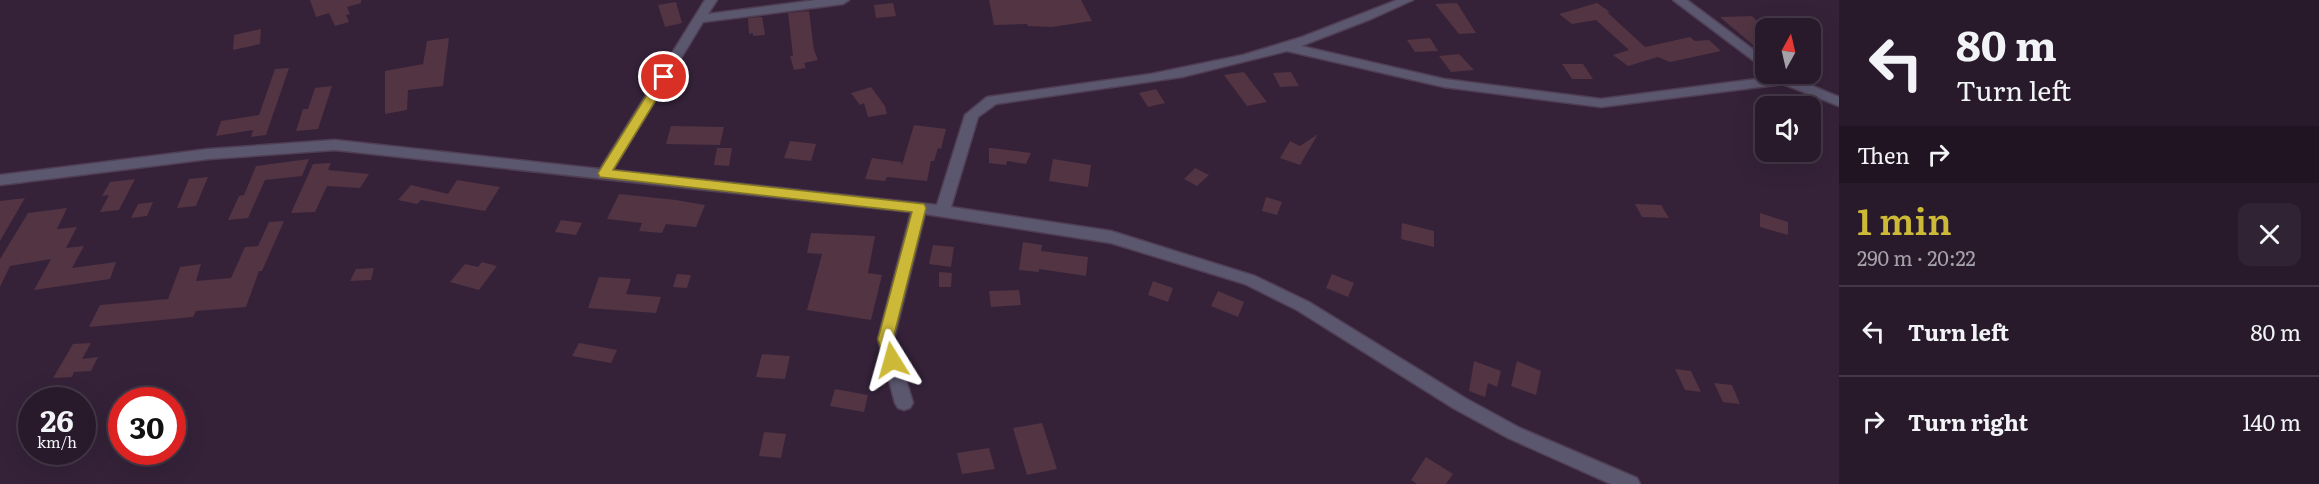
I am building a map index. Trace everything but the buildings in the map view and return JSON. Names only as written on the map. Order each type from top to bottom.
[{"type":"street","points":[[604,173],[711,0]]},
{"type":"street","points":[[700,19],[843,0]]},
{"type":"street","points":[[942,213],[972,115],[993,100],[1170,76],[1245,59],[1288,46],[1407,0]]},
{"type":"street","points":[[1679,0],[1755,58]]},
{"type":"street","points":[[1288,46],[1444,83],[1601,104],[1755,81]]},
{"type":"street","points":[[1797,84],[1839,102]]},
{"type":"street","points":[[0,180],[270,147],[335,145],[920,208],[1111,237],[1250,280],[1303,306],[1514,433],[1630,484]]},
{"type":"street","points":[[904,403],[886,339],[920,208]]},
{"type":"route","points":[[664,77],[604,173],[920,208],[886,339],[892,360]]}]
